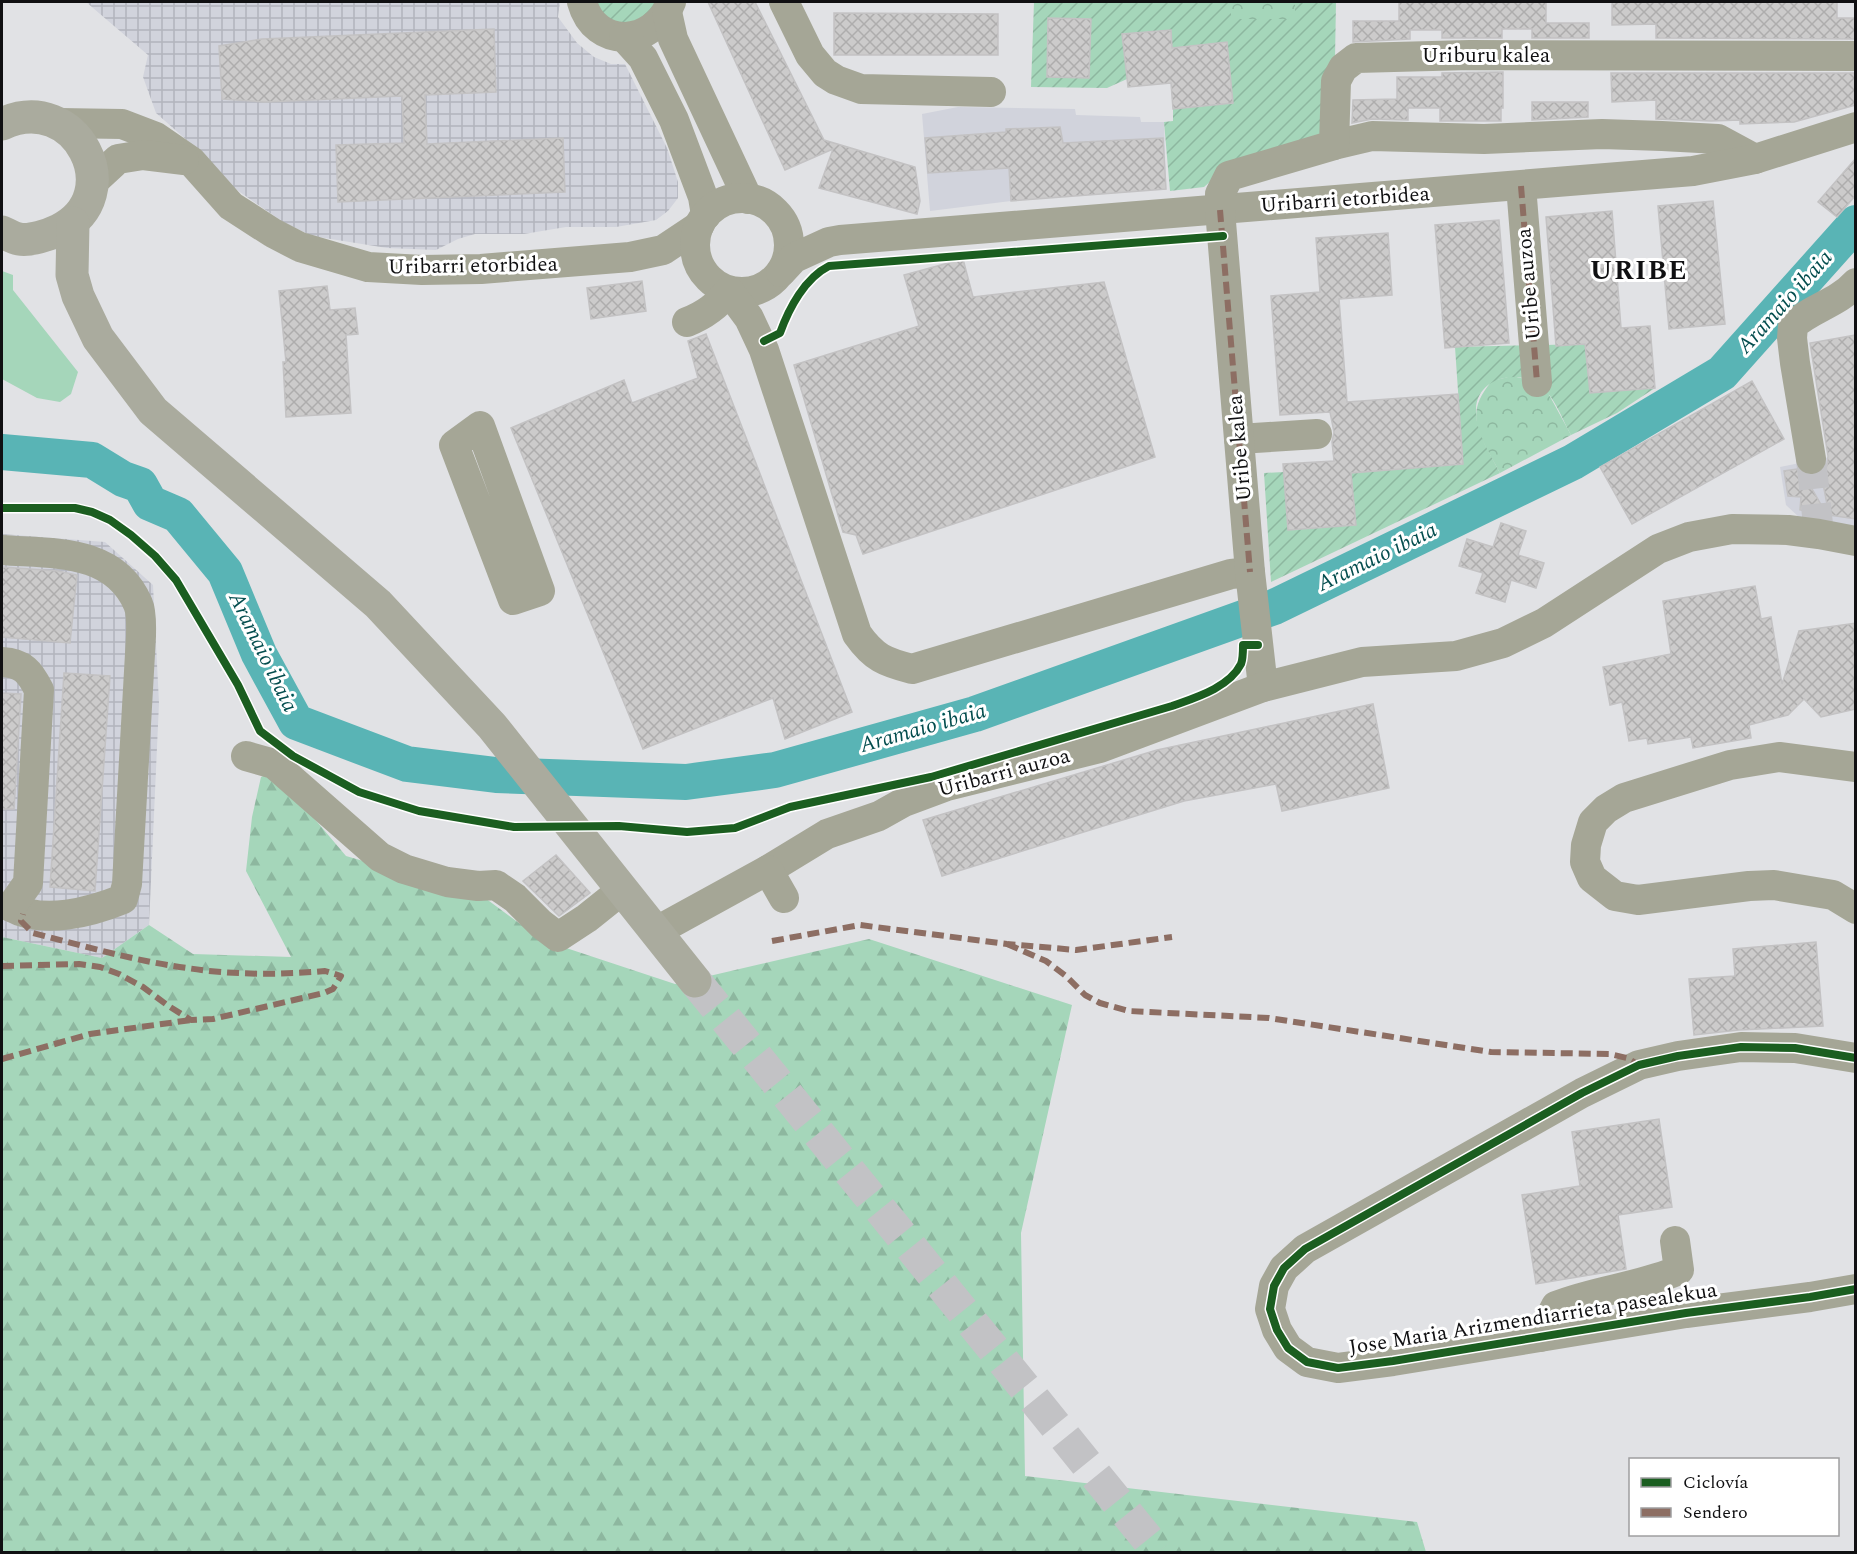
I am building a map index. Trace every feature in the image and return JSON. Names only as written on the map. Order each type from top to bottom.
[{"type":"main road","points":[[6,116],[39,117],[59,123],[75,135],[90,161],[92,183],[86,205],[73,223],[51,234],[14,235]]},
{"type":"main road","points":[[73,223],[72,275],[78,296],[98,338],[153,411],[378,604],[492,726],[695,981]]},
{"type":"main road","points":[[14,235],[72,275]]},
{"type":"street","points":[[582,2],[591,21],[612,35],[624,37],[637,36],[649,31],[660,22],[669,7]]},
{"type":"street","points":[[784,2],[810,55],[825,73],[836,80],[861,88],[991,92]]},
{"type":"street","points":[[669,7],[673,39],[748,199]]},
{"type":"street","points":[[624,37],[643,58],[674,120],[703,197],[702,220],[695,240],[696,256],[709,279],[729,291],[749,318],[764,350],[858,634],[868,650],[885,662],[912,669],[1231,574],[1250,572]]},
{"type":"street","name":"Uriburu kalea","points":[[1334,145],[1336,81],[1343,68],[1356,58],[1470,55],[1856,56]]},
{"type":"street","name":"Uribarri etorbidea","points":[[59,123],[122,124],[156,137],[191,161],[231,206],[273,233],[300,248],[368,267],[422,270],[482,269],[573,263],[645,255]]},
{"type":"street","name":"Uribarri etorbidea","points":[[829,242],[1693,171],[1755,159],[1856,127]]},
{"type":"street","points":[[1220,210],[1220,194],[1229,176],[1372,136],[1484,139],[1602,134],[1718,139],[1755,159]]},
{"type":"street","points":[[92,183],[118,159],[143,155],[191,161]]},
{"type":"street","name":"Uribe auzoa","points":[[1521,186],[1537,382]]},
{"type":"street","points":[[645,255],[663,250],[718,205],[733,199],[759,202],[807,233],[829,242]]},
{"type":"street","name":"Uribe kalea","points":[[1220,210],[1250,572],[1263,687]]},
{"type":"street","points":[[764,350],[763,327],[775,277],[787,258],[789,243],[785,228],[777,215]]},
{"type":"street","points":[[729,291],[744,292],[758,289],[775,277],[794,258],[829,242]]},
{"type":"street","points":[[645,255],[702,270]]},
{"type":"street","points":[[702,270],[699,289],[687,322],[703,316],[716,306],[729,291]]},
{"type":"street","points":[[1810,459],[1795,363],[1793,325],[1805,314],[1830,304],[1856,283]]},
{"type":"street","points":[[480,426],[540,591],[513,600],[454,445],[480,426]]},
{"type":"street","points":[[1239,439],[1317,434]]},
{"type":"street","name":"Uribarri auzoa","points":[[655,932],[827,834],[879,816],[904,802],[947,786],[1100,748],[1263,687],[1362,662],[1456,656],[1503,643],[1544,623],[1658,549],[1689,537],[1732,529],[1820,534],[1856,541]]},
{"type":"street","points":[[2,550],[80,556],[98,562],[123,580],[139,606],[141,636],[127,884],[123,899],[104,907],[49,917],[23,914],[6,908],[28,884],[39,690],[32,675],[15,663],[2,662]]},
{"type":"street","points":[[246,756],[274,764],[380,856],[404,869],[447,882],[478,886],[496,885],[515,897],[541,924],[558,937],[587,918],[622,890]]},
{"type":"street","points":[[1856,767],[1779,757],[1730,765],[1624,798],[1606,809],[1593,822],[1586,845],[1586,862],[1592,878],[1615,896],[1638,900],[1774,885],[1833,895],[1856,909]]},
{"type":"street","points":[[776,865],[784,897]]},
{"type":"street","name":"Jose Maria Arizmendiarrieta pasealekua","points":[[1856,1058],[1795,1048],[1741,1047],[1678,1056],[1639,1065],[1582,1093],[1305,1249],[1284,1268],[1274,1286],[1270,1309],[1277,1330],[1288,1348],[1307,1362],[1338,1368],[1686,1313],[1856,1289]]},
{"type":"street","points":[[1540,1337],[1556,1306],[1577,1298],[1661,1278],[1679,1270],[1675,1241]]},
{"type":"shaded area","points":[[86,2],[560,2],[558,17],[577,43],[594,57],[611,64],[625,64],[667,148],[678,182],[678,198],[668,211],[656,220],[616,227],[566,227],[524,234],[475,234],[458,239],[436,250],[387,248],[312,236],[283,222],[234,188],[207,158],[156,113],[143,77],[148,55]]},
{"type":"shaded area","points":[[958,107],[1075,109],[1076,115],[1140,117],[1141,122],[1164,122],[1166,189],[1011,201],[930,211],[922,114]]},
{"type":"shaded area","points":[[1855,452],[1855,527],[1800,518],[1786,505],[1780,467]]},
{"type":"shaded area","points":[[2,534],[105,542],[153,585],[159,703],[149,925],[102,958],[2,937]]},
{"type":"green space","points":[[592,2],[656,2],[645,19],[615,25]]},
{"type":"green space","points":[[1034,2],[1231,2],[1231,19],[1295,19],[1295,2],[1336,2],[1335,59],[1326,131],[1313,143],[1228,166],[1204,187],[1170,191],[1164,122],[1173,121],[1173,109],[1232,103],[1226,42],[1172,48],[1170,30],[1123,34],[1127,79],[1107,88],[1031,87]]},
{"type":"green space","points":[[1231,2],[1295,2],[1295,19],[1231,19]]},
{"type":"green space","points":[[2,271],[13,275],[13,290],[78,372],[71,394],[60,402],[37,398],[2,379]]},
{"type":"green space","points":[[1585,344],[1590,393],[1655,388],[1617,413],[1571,435],[1553,401],[1538,383],[1516,377],[1494,382],[1485,388],[1479,397],[1476,418],[1484,442],[1500,473],[1271,582],[1264,473],[1284,472],[1355,525],[1351,473],[1463,464],[1455,347]]},
{"type":"green space","points":[[1512,376],[1537,382],[1547,391],[1571,435],[1500,473],[1481,438],[1476,416],[1483,394],[1492,381]]},
{"type":"green space","points":[[274,771],[346,856],[481,895],[542,940],[675,984],[869,939],[1072,1005],[1021,1233],[1025,1476],[1417,1522],[1426,1552],[2,1552],[2,937],[102,958],[149,925],[193,954],[291,957],[246,871],[252,817],[261,777]]},
{"type":"building","points":[[708,2],[755,2],[824,140],[915,167],[920,201],[917,214],[819,188],[833,149],[785,170]]},
{"type":"building","points":[[1399,2],[1546,2],[1546,23],[1589,23],[1589,38],[1532,38],[1532,29],[1502,29],[1502,38],[1442,38],[1442,30],[1410,30],[1410,39],[1353,42],[1353,21],[1399,21]]},
{"type":"building","points":[[1612,2],[1837,2],[1837,18],[1856,18],[1856,39],[1656,38],[1656,24],[1612,25]]},
{"type":"building","points":[[834,13],[998,14],[998,55],[834,55]]},
{"type":"building","points":[[1048,18],[1091,19],[1089,78],[1047,77]]},
{"type":"building","points":[[494,29],[496,92],[425,95],[427,144],[563,138],[565,192],[338,202],[336,145],[404,143],[402,96],[265,102],[222,99],[219,46],[262,39]]},
{"type":"building","points":[[1171,30],[1172,48],[1227,42],[1233,103],[1173,109],[1171,83],[1128,87],[1122,34]]},
{"type":"building","points":[[1503,72],[1501,121],[1440,121],[1440,108],[1408,108],[1408,120],[1372,119],[1352,123],[1353,100],[1397,99],[1397,77],[1442,77],[1442,73]]},
{"type":"building","points":[[1611,73],[1856,73],[1856,105],[1794,122],[1740,124],[1740,120],[1656,119],[1656,100],[1612,102]]},
{"type":"building","points":[[1532,102],[1588,102],[1588,117],[1532,120]]},
{"type":"building","points":[[1060,127],[1063,143],[1163,138],[1166,189],[1011,201],[1009,168],[928,173],[925,138],[1006,132],[1006,129]]},
{"type":"building","points":[[1856,158],[1856,195],[1837,217],[1818,202]]},
{"type":"building","points":[[1713,201],[1725,324],[1669,329],[1658,206]]},
{"type":"building","points":[[1612,211],[1621,328],[1650,326],[1655,388],[1590,393],[1585,344],[1556,346],[1546,217]]},
{"type":"building","points":[[1499,220],[1509,343],[1445,348],[1435,225]]},
{"type":"building","points":[[1388,233],[1392,295],[1339,299],[1347,402],[1458,394],[1463,464],[1351,473],[1356,525],[1288,530],[1283,464],[1334,461],[1332,442],[1334,432],[1330,412],[1280,415],[1271,296],[1320,292],[1316,238]]},
{"type":"building","points":[[963,259],[973,297],[1104,282],[1155,457],[863,554],[856,535],[843,532],[794,365],[919,326],[904,275]]},
{"type":"building","points":[[642,281],[646,311],[591,319],[587,288]]},
{"type":"building","points":[[327,286],[330,310],[355,308],[358,334],[346,335],[351,413],[286,417],[283,362],[286,362],[279,291]]},
{"type":"building","points":[[706,334],[852,712],[785,739],[773,698],[643,749],[511,428],[624,380],[632,403],[698,378],[688,341]]},
{"type":"building","points":[[1856,335],[1856,519],[1829,515],[1821,473],[1827,466],[1828,456],[1810,343]]},
{"type":"building","points":[[1752,381],[1784,439],[1632,524],[1600,467]]},
{"type":"building","points":[[1797,469],[1804,475],[1827,515],[1800,510],[1801,497],[1788,496],[1784,471]]},
{"type":"building","points":[[1501,523],[1526,531],[1518,555],[1544,563],[1536,588],[1511,580],[1505,602],[1476,593],[1483,573],[1459,566],[1467,539],[1493,547]]},
{"type":"building","points":[[2,567],[58,571],[77,575],[70,643],[2,637]]},
{"type":"building","points":[[1755,586],[1761,619],[1771,617],[1782,684],[1799,631],[1856,623],[1856,709],[1821,717],[1804,699],[1788,715],[1749,725],[1751,738],[1693,748],[1691,737],[1648,744],[1647,738],[1629,741],[1622,702],[1610,705],[1603,667],[1671,654],[1663,601]]},
{"type":"building","points":[[64,673],[110,676],[95,891],[50,887]]},
{"type":"building","points":[[2,693],[21,694],[14,809],[2,809]]},
{"type":"building","points":[[1373,704],[1389,788],[1282,811],[1276,784],[1184,801],[942,876],[923,820],[1157,750]]},
{"type":"building","points":[[556,855],[590,893],[559,916],[523,881]]},
{"type":"building","points":[[1816,942],[1823,1026],[1739,1030],[1694,1035],[1689,979],[1735,976],[1733,949]]},
{"type":"building","points":[[1659,1119],[1672,1207],[1618,1215],[1626,1269],[1536,1284],[1522,1195],[1580,1186],[1572,1132]]},
{"type":"waterway","name":"Aramaio ibaia","points":[[2,452],[92,460],[123,479],[140,485],[150,503],[178,515],[225,572],[259,654],[296,722],[407,764],[496,775],[686,782],[775,770],[975,714],[1274,607],[1573,462],[1722,373],[1856,223]]},
{"type":"tunnel","points":[[1811,459],[1819,534]]},
{"type":"tunnel","points":[[695,981],[1158,1552]]},
{"type":"marked path","points":[[1521,186],[1537,382]]},
{"type":"marked path","points":[[1220,210],[1250,572]]},
{"type":"marked path","points":[[2,966],[79,964],[100,967],[143,987],[191,1020],[213,1019],[324,993],[333,989],[341,976],[325,971],[273,974],[221,972],[148,961],[33,933],[21,921],[23,914]]},
{"type":"marked path","points":[[772,941],[860,925],[1007,944],[1076,950],[1172,937]]},
{"type":"marked path","points":[[1007,944],[1046,961],[1066,976],[1085,995],[1100,1003],[1129,1011],[1269,1018],[1491,1052],[1610,1054],[1627,1058],[1639,1065]]},
{"type":"marked path","points":[[2,1059],[90,1034],[191,1020]]},
{"type":"cycle path","points":[[764,341],[780,333],[788,314],[805,286],[820,271],[829,266],[1223,236]]},
{"type":"cycle path","points":[[2,508],[75,508],[110,520],[131,535],[155,556],[176,580],[238,685],[260,731],[293,756],[359,792],[419,811],[514,827],[619,826],[687,832],[735,828],[790,807],[931,777],[1172,706],[1220,686],[1241,664],[1243,645],[1258,645]]},
{"type":"cycle path","points":[[1856,1058],[1795,1048],[1741,1047],[1678,1056],[1639,1065],[1582,1093],[1305,1249],[1284,1268],[1274,1286],[1270,1309],[1277,1330],[1288,1348],[1307,1362],[1338,1368],[1686,1313],[1856,1289]]},
{"type":"district","name":"URIBE","points":[[1639,271]]}]
